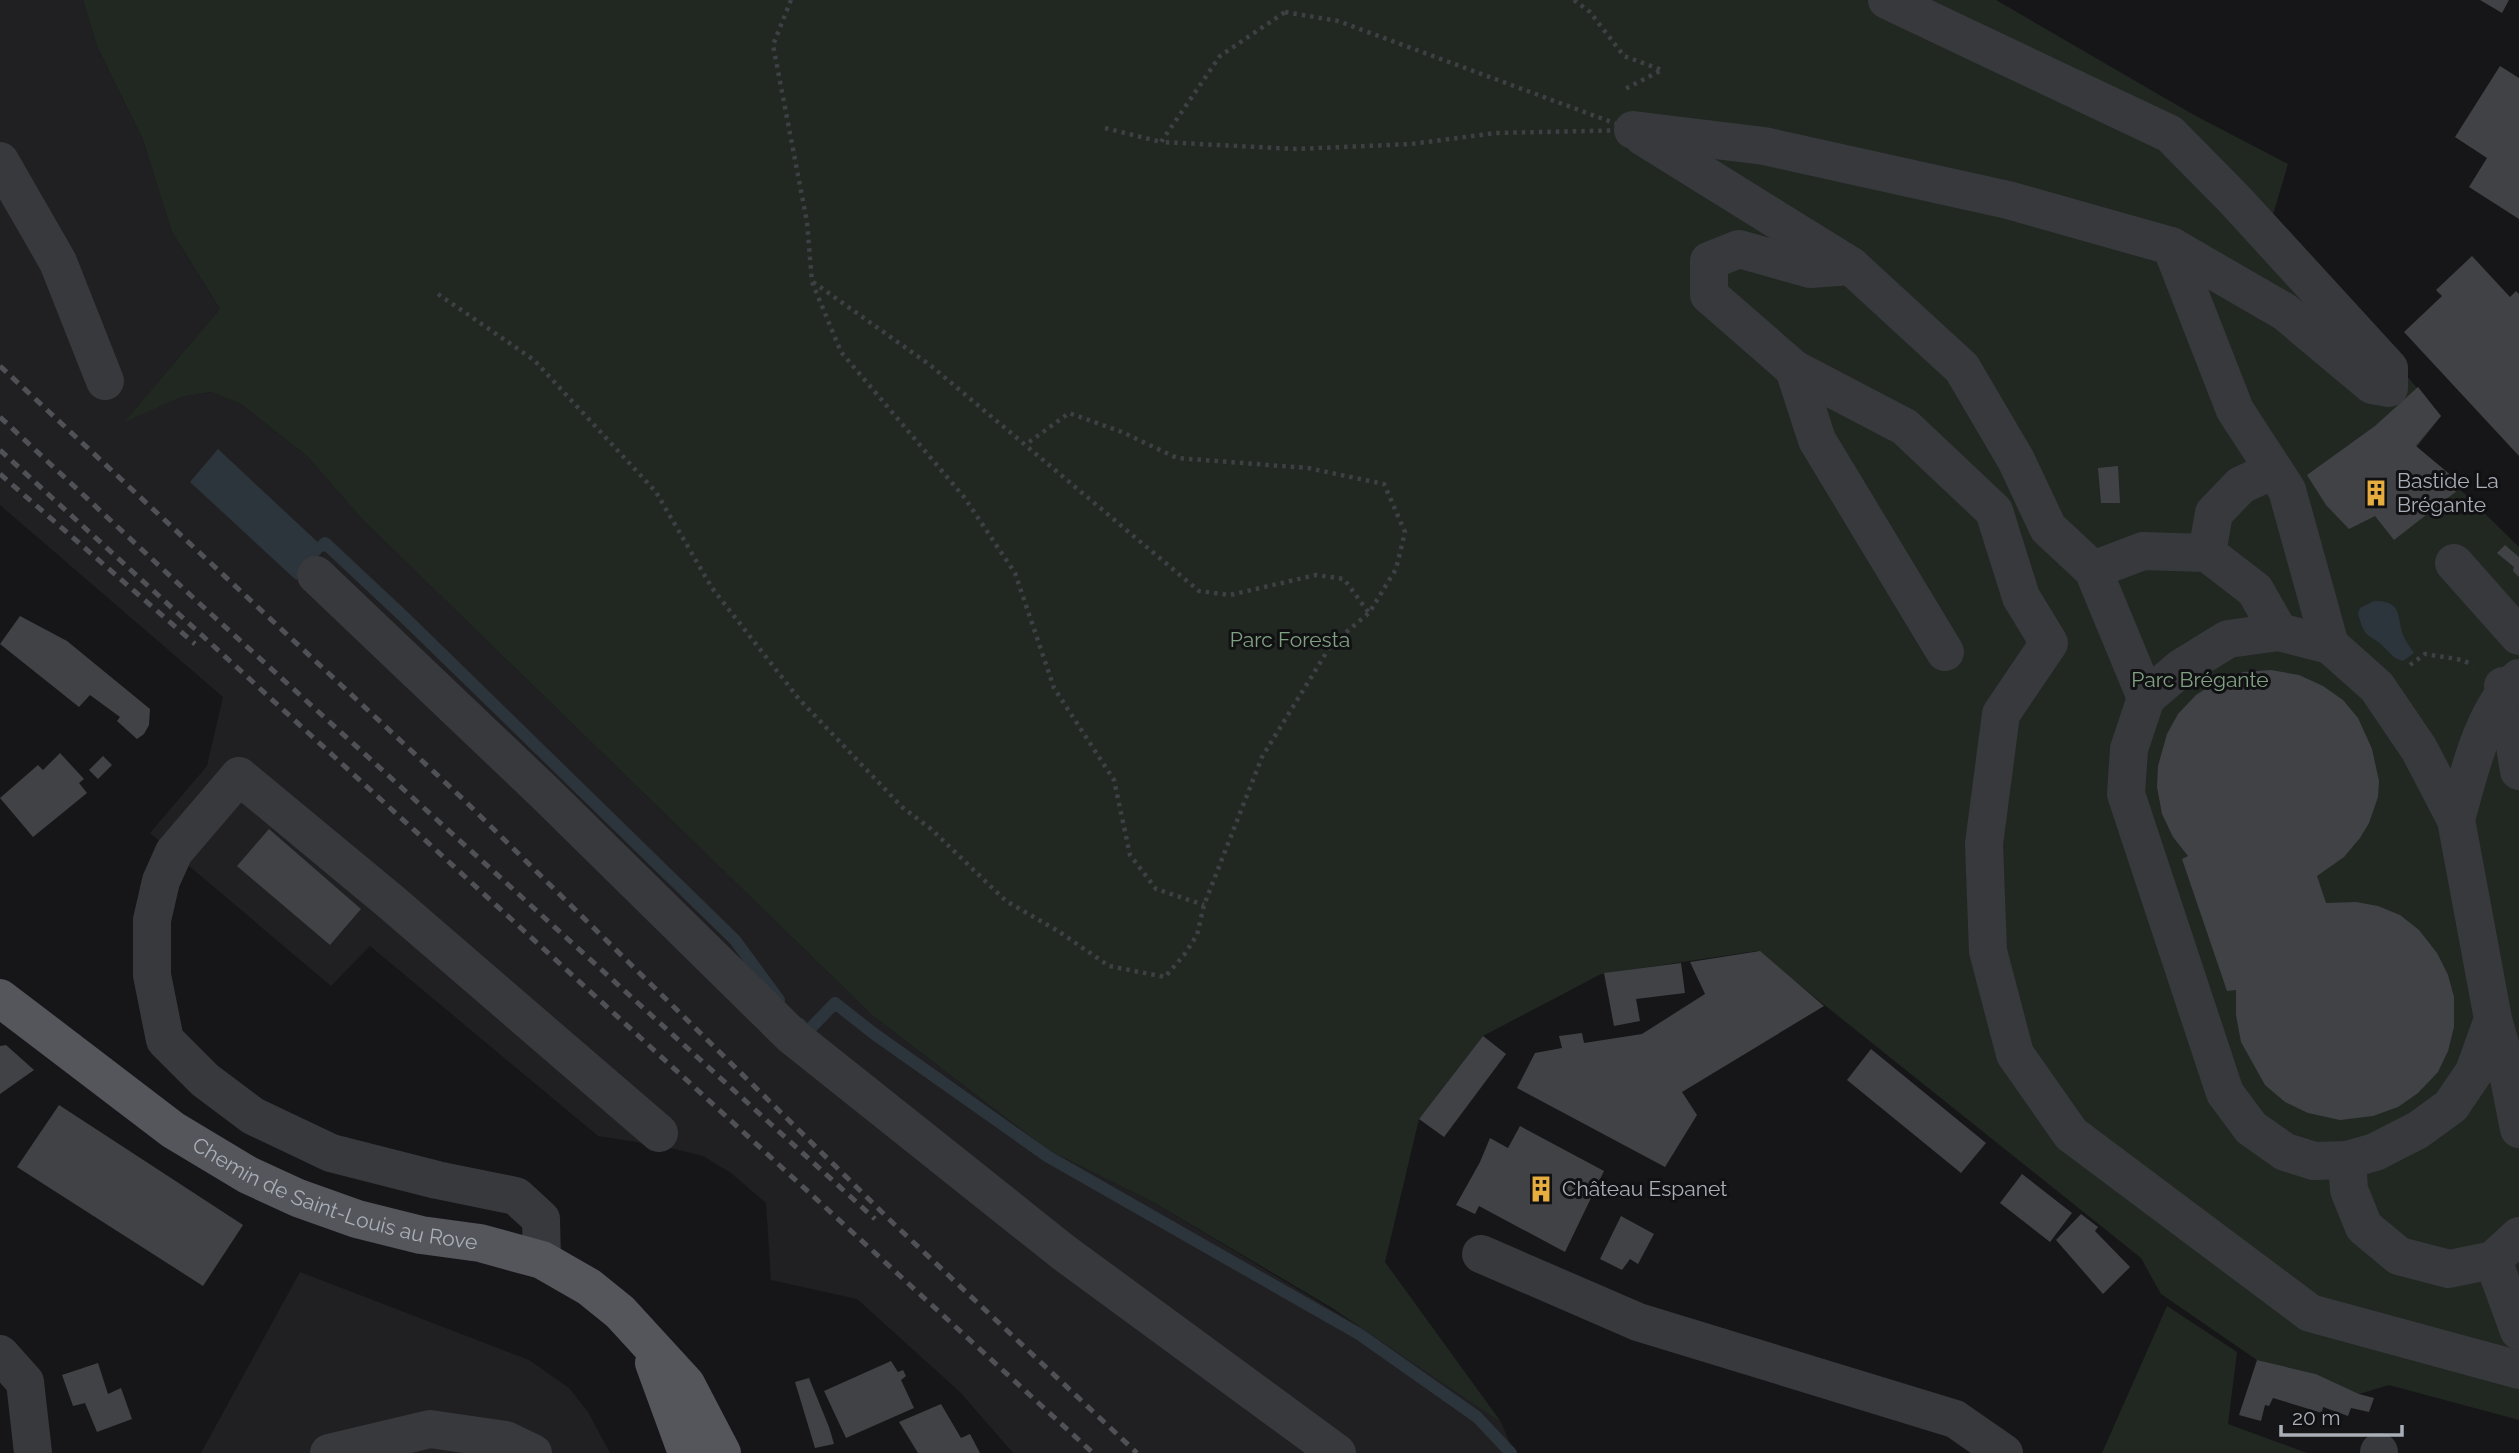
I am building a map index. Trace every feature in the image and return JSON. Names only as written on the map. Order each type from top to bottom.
[{"type":"main road","name":"Chemin de Saint-Louis au Rove","points":[[0,984],[34,1022]]},
{"type":"main road","name":"Chemin de Saint-Louis au Rove","points":[[0,998],[173,1130],[248,1175],[298,1198],[357,1219],[421,1235],[480,1243],[542,1260],[589,1287],[620,1312],[686,1384],[722,1453]]},
{"type":"main road","name":"Chemin de Saint-Louis au Rove","points":[[646,1341],[687,1453]]},
{"type":"street","points":[[1633,130],[1764,146],[2008,200],[2171,246],[2285,312],[2372,385],[2389,388],[2389,368],[2235,200],[2170,134],[1887,0]]},
{"type":"street","points":[[1633,130],[1851,266],[1962,368],[2016,460],[2048,528],[2094,570],[2146,698]]},
{"type":"street","points":[[0,162],[58,262],[104,381]]},
{"type":"street","points":[[2171,246],[2235,410],[2287,490],[2330,645]]},
{"type":"street","points":[[1851,266],[1810,269],[1739,249],[1709,261],[1709,295],[1794,369],[1905,427],[1994,510],[2021,597],[2049,643],[2001,714],[1984,844],[1988,951],[2015,1054],[2071,1134],[2310,1313],[2519,1370]]},
{"type":"street","points":[[1794,369],[1816,440],[1945,652]]},
{"type":"street","points":[[2207,552],[2214,513],[2241,485],[2274,470]]},
{"type":"street","points":[[2094,570],[2143,551],[2207,552],[2255,590],[2279,632]]},
{"type":"street","points":[[2454,563],[2519,636]]},
{"type":"street","points":[[316,575],[544,792],[792,1035],[1062,1252],[1337,1453]]},
{"type":"street","points":[[2493,1020],[2474,1072],[2451,1106],[2418,1130],[2375,1152],[2347,1160],[2314,1161],[2285,1152],[2251,1128],[2225,1093],[2126,794],[2129,749],[2146,698],[2181,668],[2228,639],[2279,632],[2330,645],[2377,687],[2419,749],[2456,820],[2493,1020],[2508,1073],[2519,1129]]},
{"type":"street","points":[[2456,820],[2476,749],[2505,680]]},
{"type":"street","points":[[2505,680],[2519,771]]},
{"type":"street","points":[[542,1260],[541,1219],[516,1196],[331,1153],[253,1116],[205,1080],[165,1040],[152,975],[152,920],[162,881],[174,852],[239,776],[391,902],[659,1133]]},
{"type":"street","points":[[2347,1160],[2348,1190],[2364,1227],[2399,1256],[2449,1269],[2506,1248],[2519,1331]]},
{"type":"street","points":[[1481,1254],[1638,1322],[1955,1419],[2004,1453]]},
{"type":"street","points":[[0,1354],[25,1382],[33,1453]]},
{"type":"street","points":[[329,1453],[430,1429],[506,1440],[533,1453]]},
{"type":"path","points":[[791,0],[773,45],[807,222],[812,282],[841,352],[964,496],[1015,573],[1054,688],[1114,780],[1130,855],[1156,889],[1204,905]]},
{"type":"path","points":[[1574,0],[1590,12],[1624,56],[1662,70],[1635,82]]},
{"type":"path","points":[[1161,142],[1220,56],[1285,12],[1338,21],[1633,130]]},
{"type":"path","points":[[1105,128],[1161,142],[1296,149],[1411,144],[1496,133],[1633,130]]},
{"type":"path","points":[[812,282],[930,365],[1199,591],[1230,595],[1316,575],[1344,579],[1369,613]]},
{"type":"path","points":[[438,294],[534,360],[656,492],[712,588],[799,699],[902,807],[931,829],[1006,901],[1109,966],[1165,978],[1184,956],[1197,935],[1204,905],[1262,757],[1331,645],[1369,613],[1396,569],[1405,532],[1384,484],[1308,468],[1177,458],[1122,432],[1069,413],[1025,445]]},
{"type":"path","points":[[2426,654],[2462,660],[2505,680]]},
{"type":"shaded area","points":[[0,0],[83,0],[97,46],[143,140],[172,232],[220,309],[125,421],[182,397],[211,392],[241,404],[307,456],[362,519],[872,1015],[1048,1150],[1153,1202],[1422,1364],[1501,1422],[1514,1453],[1013,1453],[960,1392],[857,1299],[771,1280],[766,1203],[731,1173],[703,1156],[662,1146],[598,1136],[370,946],[331,986],[150,833],[207,766],[223,697],[0,505]]},
{"type":"shaded area","points":[[218,449],[325,549],[296,580],[190,482]]},
{"type":"shaded area","points":[[2374,601],[2389,603],[2398,613],[2403,635],[2414,653],[2403,661],[2393,656],[2363,629],[2358,614],[2360,608]]},
{"type":"shaded area","points":[[300,1272],[529,1360],[569,1388],[588,1412],[610,1453],[201,1453]]},
{"type":"green space","points":[[83,0],[1996,0],[2194,115],[2288,164],[2272,218],[2441,416],[2417,447],[2519,547],[2519,1420],[2389,1385],[2359,1394],[2316,1374],[2257,1360],[2161,1294],[2141,1258],[1757,951],[1601,974],[1483,1036],[1419,1119],[1385,1262],[1501,1422],[1332,1308],[1153,1202],[1048,1150],[872,1015],[362,519],[307,456],[241,404],[211,392],[182,397],[124,422],[220,309],[172,232],[143,140],[97,46]]},
{"type":"green space","points":[[2167,1306],[2237,1352],[2228,1424],[2307,1453],[2102,1453]]},
{"type":"building","points":[[2480,0],[2509,0],[2502,13]]},
{"type":"building","points":[[2500,66],[2519,78],[2519,219],[2469,187],[2487,158],[2455,137]]},
{"type":"building","points":[[2472,256],[2510,297],[2516,291],[2519,294],[2519,456],[2404,332],[2442,296],[2436,290]]},
{"type":"building","points":[[2418,387],[2441,416],[2416,446],[2459,482],[2454,486],[2458,490],[2394,540],[2375,516],[2349,529],[2326,505],[2307,475],[2375,426]]},
{"type":"building","points":[[2118,466],[2120,503],[2101,503],[2098,468]]},
{"type":"building","points":[[2505,545],[2519,557],[2519,577],[2513,571],[2514,567],[2497,553]]},
{"type":"building","points":[[20,616],[67,641],[150,709],[149,725],[144,734],[137,739],[117,721],[120,717],[90,695],[79,707],[0,644]]},
{"type":"building","points":[[2271,670],[2299,675],[2323,686],[2343,700],[2358,718],[2372,749],[2379,781],[2378,797],[2369,823],[2360,838],[2344,857],[2317,876],[2326,903],[2356,902],[2378,906],[2400,915],[2419,930],[2437,953],[2448,975],[2454,997],[2454,1027],[2448,1051],[2438,1072],[2418,1093],[2398,1107],[2373,1116],[2340,1120],[2308,1113],[2285,1102],[2265,1085],[2241,1042],[2236,1015],[2236,990],[2227,991],[2182,859],[2188,856],[2173,837],[2162,814],[2157,787],[2158,766],[2167,734],[2178,714],[2196,695],[2219,680],[2244,672]]},
{"type":"building","points":[[60,753],[84,779],[79,783],[87,793],[33,837],[0,798],[38,765],[43,770]]},
{"type":"building","points":[[103,756],[112,765],[98,779],[89,770]]},
{"type":"building","points":[[269,829],[361,909],[330,945],[237,866]]},
{"type":"building","points":[[1760,951],[1824,1006],[1682,1092],[1697,1115],[1665,1167],[1517,1088],[1535,1053],[1562,1048],[1559,1036],[1582,1033],[1584,1043],[1642,1034],[1705,994],[1690,962]]},
{"type":"building","points":[[1681,963],[1685,993],[1636,999],[1640,1021],[1614,1026],[1604,973]]},
{"type":"building","points":[[1483,1036],[1506,1054],[1444,1137],[1419,1119]]},
{"type":"building","points":[[6,1045],[34,1070],[0,1094],[0,1046]]},
{"type":"building","points":[[1871,1049],[1986,1143],[1961,1173],[1847,1080]]},
{"type":"building","points":[[59,1105],[243,1225],[203,1286],[17,1167]]},
{"type":"building","name":"Château Espanet","points":[[1520,1126],[1604,1171],[1565,1252],[1479,1206],[1475,1214],[1456,1205],[1490,1138],[1508,1148]]},
{"type":"building","points":[[2022,1174],[2072,1213],[2050,1242],[2000,1203]]},
{"type":"building","points":[[2081,1214],[2098,1227],[2095,1231],[2130,1267],[2103,1294],[2056,1240]]},
{"type":"building","points":[[1621,1216],[1654,1234],[1638,1264],[1630,1259],[1622,1270],[1600,1259]]},
{"type":"building","points":[[2257,1360],[2316,1374],[2374,1398],[2369,1412],[2351,1408],[2348,1416],[2323,1407],[2322,1413],[2273,1398],[2269,1406],[2265,1405],[2261,1421],[2239,1415]]},
{"type":"building","points":[[891,1361],[898,1372],[903,1370],[906,1376],[901,1380],[914,1408],[846,1438],[824,1391]]},
{"type":"building","points":[[98,1363],[108,1394],[121,1388],[132,1419],[97,1432],[85,1403],[73,1406],[62,1375]]},
{"type":"building","points":[[809,1378],[834,1444],[815,1448],[795,1382]]},
{"type":"building","points":[[941,1404],[961,1438],[970,1434],[980,1453],[918,1453],[899,1422]]},
{"type":"waterway","points":[[322,546],[325,543],[404,617],[735,940],[779,1000]]},
{"type":"waterway","points":[[800,1024],[807,1032],[835,1003],[1047,1156],[1359,1334],[1477,1417],[1511,1453]]},
{"type":"railway","points":[[0,366],[464,800],[894,1224],[1137,1453]]},
{"type":"railway","points":[[0,417],[199,603],[875,1219]]},
{"type":"railway","points":[[0,450],[1093,1453]]},
{"type":"railway","points":[[0,474],[195,644]]},
{"type":"place","name":"Bastide La Brégante","points":[[2376,493]]},
{"type":"place","name":"Château Espanet","points":[[1541,1189]]},
{"type":"park label","name":"Parc Foresta","points":[[1290,640]]},
{"type":"park label","name":"Parc Brégante","points":[[2200,680]]}]
